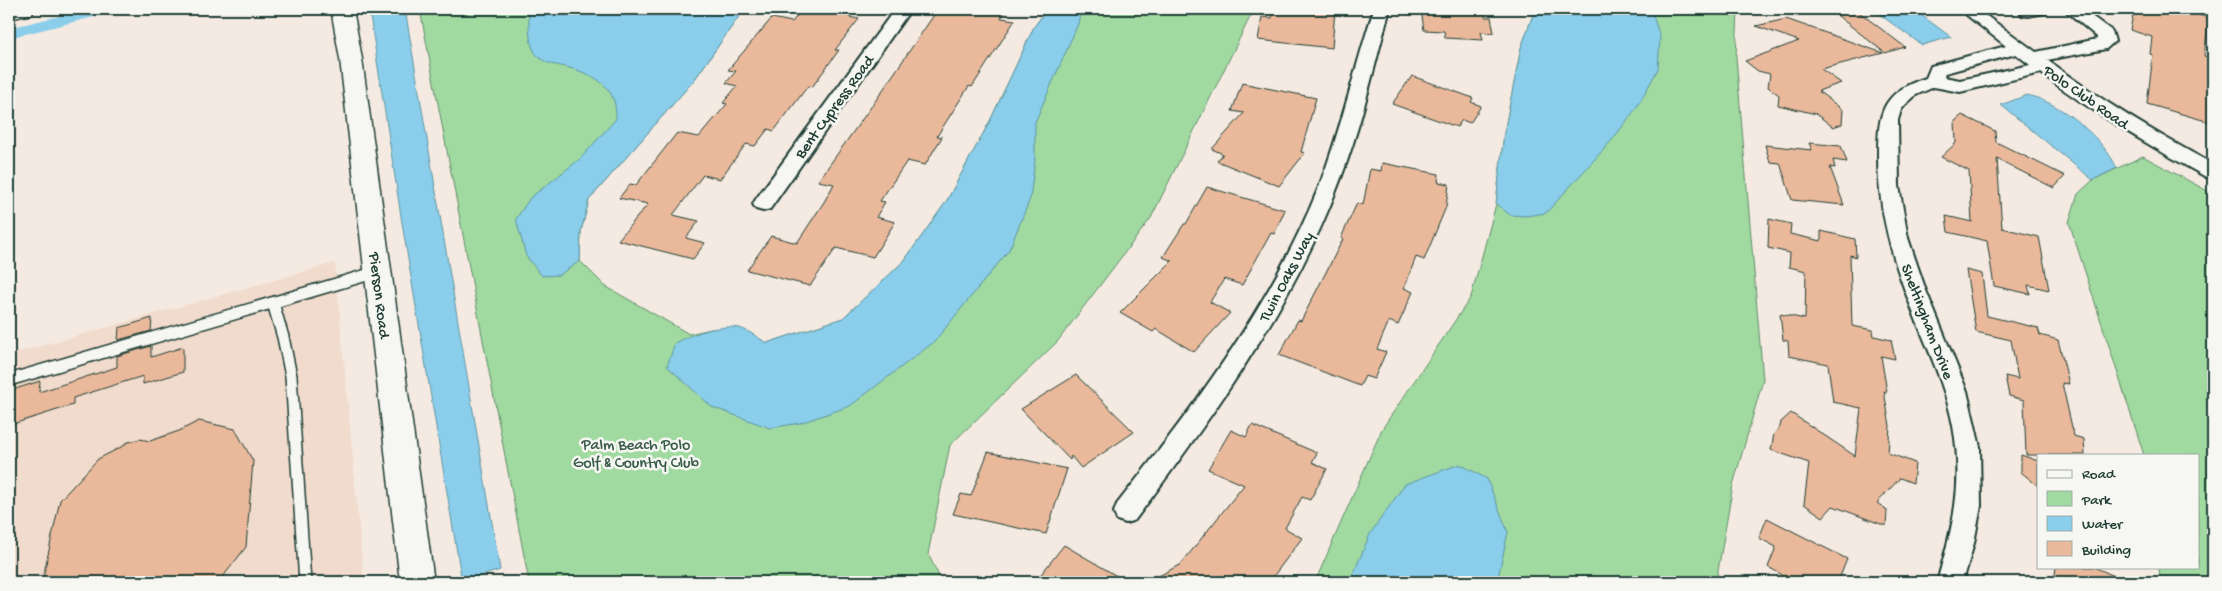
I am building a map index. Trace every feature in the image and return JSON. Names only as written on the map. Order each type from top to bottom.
[{"type":"street","points":[[9,12],[24,9]]},
{"type":"street","name":"Pierson Road","points":[[342,9],[351,59],[417,582]]},
{"type":"street","name":"Bent Cypress Road","points":[[763,204],[904,9]]},
{"type":"street","name":"Twin Oaks Way","points":[[1126,512],[1218,389],[1259,327],[1292,268],[1318,213],[1338,161],[1382,9]]},
{"type":"street","name":"Polo Club Road","points":[[1968,9],[2082,96],[2125,123],[2213,172]]},
{"type":"street","name":"Sheltingham Drive","points":[[1934,81],[1937,70],[2032,58],[2100,45],[2106,42],[2106,35],[2100,28],[2072,9]]},
{"type":"street","name":"Sheltingham Drive","points":[[1950,582],[1964,542],[1970,498],[1969,454],[1953,382],[1913,287],[1900,242],[1891,202],[1888,126],[1892,111],[1902,97],[1909,92],[1934,81],[1960,86],[2032,58]]},
{"type":"lane","points":[[9,380],[378,272]]},
{"type":"lane","points":[[273,303],[283,337],[291,376],[305,582]]},
{"type":"shaded area","points":[[335,263],[364,582],[9,582],[9,355]]},
{"type":"green space","name":"Palm Beach Polo Golf & Country Club","points":[[420,9],[744,9],[695,79],[589,200],[581,231],[580,261],[605,286],[689,334],[711,329],[739,328],[767,343],[843,318],[904,261],[946,202],[990,121],[1034,27],[1047,9],[1254,9],[1151,218],[1057,342],[950,445],[928,554],[942,582],[529,582]]},
{"type":"green space","points":[[1535,9],[1738,9],[1736,57],[1763,380],[1733,485],[1716,582],[1315,582],[1382,429],[1471,297],[1496,204],[1504,133],[1521,48]]},
{"type":"green space","points":[[2143,156],[2213,194],[2213,582],[2160,582],[2159,568],[2200,568],[2200,454],[2144,454],[2069,222],[2078,194],[2093,180]]},
{"type":"water","points":[[369,9],[405,9],[500,570],[462,582],[403,229]]},
{"type":"water","points":[[529,9],[744,9],[695,79],[589,200],[581,231],[580,261],[559,275],[542,276],[526,256],[516,219],[530,198],[580,159],[616,119],[616,109],[611,93],[593,77],[547,62],[538,56],[534,51],[531,41]]},
{"type":"water","points":[[1047,9],[1081,9],[1078,24],[1035,122],[1035,160],[1030,199],[1009,250],[934,342],[850,406],[800,423],[770,428],[712,407],[667,366],[675,343],[706,331],[723,327],[739,328],[767,343],[843,318],[904,261],[946,202],[990,121],[1034,27]]},
{"type":"water","points":[[1535,9],[1651,9],[1660,37],[1658,69],[1637,107],[1613,139],[1546,213],[1526,216],[1510,215],[1496,204],[1504,133],[1521,48]]},
{"type":"water","points":[[1872,9],[1913,9],[1951,37],[1922,45]]},
{"type":"water","points":[[2027,95],[2053,105],[2079,123],[2102,145],[2117,168],[2093,180],[2001,105]]},
{"type":"water","points":[[1460,464],[1487,479],[1508,532],[1497,582],[1350,582],[1370,534],[1405,484]]},
{"type":"building","points":[[803,9],[855,9],[849,17],[859,19],[835,50],[839,50],[812,87],[808,86],[774,131],[768,129],[755,146],[746,144],[720,179],[703,175],[673,215],[699,221],[686,238],[705,243],[693,259],[618,240],[648,204],[619,198],[630,184],[636,185],[677,133],[699,137],[727,104],[723,103],[737,86],[726,83],[736,71],[728,70],[772,18],[792,22]]},
{"type":"building","points":[[938,9],[1007,9],[1001,18],[1015,20],[972,87],[969,86],[937,136],[942,137],[925,165],[907,161],[880,201],[885,202],[876,217],[895,222],[873,257],[836,248],[810,286],[747,270],[771,236],[797,243],[834,184],[818,181]]},
{"type":"building","points":[[1273,9],[1335,9],[1332,48],[1258,40],[1262,17],[1272,18]]},
{"type":"building","points":[[1421,9],[1483,9],[1485,17],[1491,17],[1494,33],[1481,32],[1483,40],[1445,38],[1444,31],[1424,30]]},
{"type":"building","points":[[1829,9],[1855,9],[1905,47],[1885,53]]},
{"type":"building","points":[[2134,9],[2154,14],[2155,9],[2199,9],[2199,15],[2209,18],[2204,56],[2213,58],[2213,123],[2147,104],[2153,55],[2150,54],[2152,37],[2130,30]]},
{"type":"building","points":[[1786,19],[1883,53],[1821,69],[1841,83],[1818,91],[1843,110],[1842,124],[1833,127],[1816,114],[1778,105],[1779,95],[1768,87],[1770,74],[1758,71],[1745,61],[1799,41],[1756,26]]},
{"type":"building","points":[[1412,76],[1473,98],[1471,102],[1481,106],[1470,123],[1462,120],[1457,127],[1392,104]]},
{"type":"building","points":[[1242,83],[1316,98],[1301,152],[1305,153],[1279,186],[1217,161],[1223,154],[1212,149],[1244,113],[1232,111]]},
{"type":"building","points":[[1962,115],[1995,131],[1996,142],[2065,176],[2054,188],[1997,159],[2002,228],[2039,237],[2049,290],[2028,285],[2030,294],[1994,286],[1987,241],[1948,232],[1946,216],[1972,222],[1969,171],[1941,157],[1956,143],[1955,121]]},
{"type":"building","points":[[1809,143],[1841,146],[1847,162],[1833,160],[1835,168],[1830,167],[1844,205],[1792,200],[1780,163],[1770,162],[1765,145],[1812,150]]},
{"type":"building","points":[[1382,163],[1439,174],[1438,182],[1449,184],[1446,207],[1424,260],[1416,257],[1404,288],[1413,292],[1398,325],[1389,321],[1377,349],[1386,352],[1374,379],[1365,376],[1360,386],[1279,355],[1298,320],[1301,321],[1343,239],[1341,238],[1357,203],[1363,205],[1370,169],[1381,171]]},
{"type":"building","points":[[1207,187],[1285,210],[1274,234],[1271,233],[1242,285],[1224,279],[1210,302],[1230,313],[1194,352],[1156,329],[1153,332],[1120,313],[1172,261],[1163,257],[1184,224],[1186,224]]},
{"type":"building","points":[[1769,219],[1791,224],[1790,234],[1821,241],[1821,231],[1855,239],[1856,257],[1850,255],[1852,326],[1873,330],[1874,336],[1891,340],[1895,359],[1881,356],[1890,426],[1888,453],[1915,463],[1913,483],[1900,478],[1877,503],[1887,510],[1886,526],[1833,506],[1823,517],[1804,504],[1809,463],[1771,450],[1774,434],[1780,427],[1781,422],[1791,413],[1855,456],[1861,408],[1833,402],[1828,364],[1789,356],[1788,341],[1783,340],[1780,314],[1805,319],[1806,271],[1789,267],[1790,253],[1768,248]]},
{"type":"building","points":[[1966,270],[1982,274],[1987,316],[2038,328],[2040,335],[2058,340],[2069,384],[2062,383],[2074,436],[2084,439],[2085,454],[2026,455],[2024,400],[2009,396],[2005,376],[2018,379],[2011,340],[1976,332]]},
{"type":"building","points":[[152,318],[151,331],[118,340],[119,328]]},
{"type":"building","points":[[151,346],[151,357],[183,347],[183,372],[143,384],[143,376],[73,398],[73,405],[13,424],[14,414],[9,416],[9,391],[40,381],[39,392],[117,367],[117,356]]},
{"type":"building","points":[[1076,375],[1134,432],[1081,468],[1071,456],[1070,460],[1021,409]]},
{"type":"building","points":[[199,421],[235,429],[253,461],[246,547],[219,582],[42,582],[60,500],[98,459],[125,445],[125,443],[140,439],[150,441],[179,431]]},
{"type":"building","points":[[1252,425],[1317,453],[1312,462],[1327,469],[1310,500],[1302,497],[1285,528],[1302,538],[1269,582],[1148,582],[1181,564],[1244,485],[1208,469],[1231,430],[1246,437]]},
{"type":"building","points":[[988,452],[1067,469],[1046,534],[953,514],[961,494],[971,496]]},
{"type":"building","points":[[2021,455],[2037,461],[2037,485],[2021,472]]},
{"type":"building","points":[[1767,518],[1847,559],[1838,582],[1784,582],[1786,577],[1768,567],[1776,547],[1759,538]]},
{"type":"building","points":[[1064,545],[1127,582],[1035,582]]},
{"type":"building","points":[[2056,568],[2096,568],[2128,582],[2054,582]]},
{"type":"waterway","points":[[9,33],[108,9]]}]
